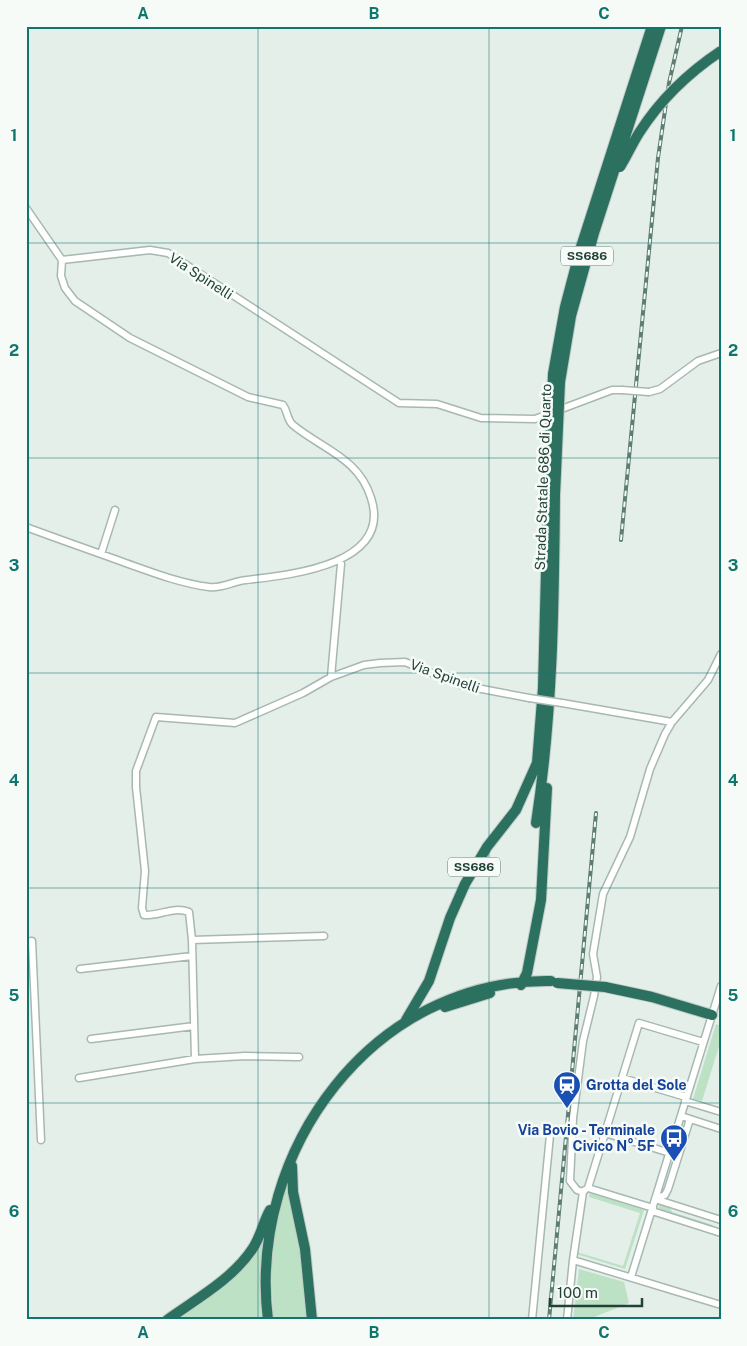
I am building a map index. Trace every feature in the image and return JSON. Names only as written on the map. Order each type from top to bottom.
[{"type":"highway","name":"Strada Statale 686 di Quarto","points":[[536,823],[540,763],[551,682],[552,495],[550,402],[556,350],[563,314],[580,250],[652,26]]},
{"type":"highway","name":"Strada Statale 686 di Quarto","points":[[552,495],[558,406],[564,353],[580,278],[661,26]]},
{"type":"highway","points":[[611,180],[638,134],[658,107],[681,82],[721,52]]},
{"type":"highway","name":"SS686","points":[[516,988],[525,980],[542,890],[548,776],[540,763]]},
{"type":"highway","name":"SS686","points":[[406,1020],[429,982],[450,918],[465,884],[483,853],[516,810],[540,763]]},
{"type":"highway","points":[[529,964],[536,975],[554,982]]},
{"type":"highway","name":"SS686","points":[[278,1196],[292,1158],[316,1111],[340,1079],[367,1052],[406,1020],[440,1002],[525,980],[605,987],[652,997],[712,1016]]},
{"type":"highway","points":[[429,982],[432,997],[440,1002],[451,1005]]},
{"type":"highway","name":"SS686","points":[[390,1034],[470,995],[554,982]]},
{"type":"highway","points":[[292,1158],[293,1192],[305,1249],[309,1313],[312,1320]]},
{"type":"highway","points":[[167,1320],[227,1277],[242,1262],[254,1247],[268,1212],[278,1196]]},
{"type":"highway","points":[[268,1320],[265,1296],[266,1251],[278,1196]]},
{"type":"street","points":[[26,208],[62,260],[61,276],[64,288],[75,301],[133,340],[248,397],[283,406],[291,424],[349,462],[366,486],[372,499],[373,526],[359,549],[340,561],[276,578],[244,580],[212,588],[169,578],[26,527]]},
{"type":"street","name":"Via Spinelli","points":[[62,260],[150,250],[168,253],[399,402],[437,404],[480,418],[522,420],[534,418],[612,390],[649,392],[660,389],[698,361],[721,353]]},
{"type":"street","points":[[101,554],[115,510]]},
{"type":"street","points":[[330,677],[340,561]]},
{"type":"street","points":[[655,1200],[720,1220],[718,1232],[586,1190],[577,1190],[571,1183],[570,1173],[578,1075],[597,977],[593,954],[603,894],[630,837],[650,769],[672,722],[708,680],[721,654]]},
{"type":"street","name":"Via Spinelli","points":[[192,940],[189,912],[182,909],[144,915],[142,908],[145,870],[136,771],[156,717],[235,723],[303,694],[330,677],[364,666],[405,662],[461,685],[672,722]]},
{"type":"street","points":[[195,1059],[192,940],[324,936]]},
{"type":"street","points":[[29,942],[41,1140]]},
{"type":"street","points":[[80,969],[192,956]]},
{"type":"street","points":[[631,1277],[721,986]]},
{"type":"street","points":[[567,1320],[573,1260],[586,1190],[639,1023],[703,1042]]},
{"type":"street","points":[[91,1039],[194,1026]]},
{"type":"street","points":[[79,1078],[195,1059],[245,1056],[299,1057]]},
{"type":"street","points":[[622,1078],[721,1112]]},
{"type":"street","points":[[681,1116],[721,1129]]},
{"type":"street","points":[[655,1200],[667,1192],[690,1119]]},
{"type":"street","points":[[605,1133],[670,1153]]},
{"type":"street","points":[[532,1320],[550,1135]]},
{"type":"street","points":[[573,1260],[721,1305]]},
{"type":"green space","points":[[716,1024],[721,1026],[721,1040],[702,1101],[693,1099]]},
{"type":"green space","points":[[287,1185],[300,1237],[308,1320],[273,1320],[272,1251],[276,1217]]},
{"type":"green space","points":[[590,1193],[644,1210],[625,1269],[576,1254],[577,1252],[623,1266],[640,1213],[589,1197]]},
{"type":"green space","points":[[661,1204],[670,1207],[672,1212],[713,1225],[712,1227],[660,1210],[658,1206]]},
{"type":"green space","points":[[263,1238],[260,1280],[263,1320],[172,1320]]},
{"type":"green space","points":[[579,1269],[624,1282],[629,1303],[587,1320],[573,1320]]},
{"type":"railway","points":[[621,540],[658,158],[669,83],[682,26]]},
{"type":"railway","points":[[549,1320],[596,813]]},
{"type":"place","name":"Grotta del Sole","points":[[567,1109]]},
{"type":"place","name":"Via Bovio - Terminale Civico N° 5F","points":[[674,1162]]}]
